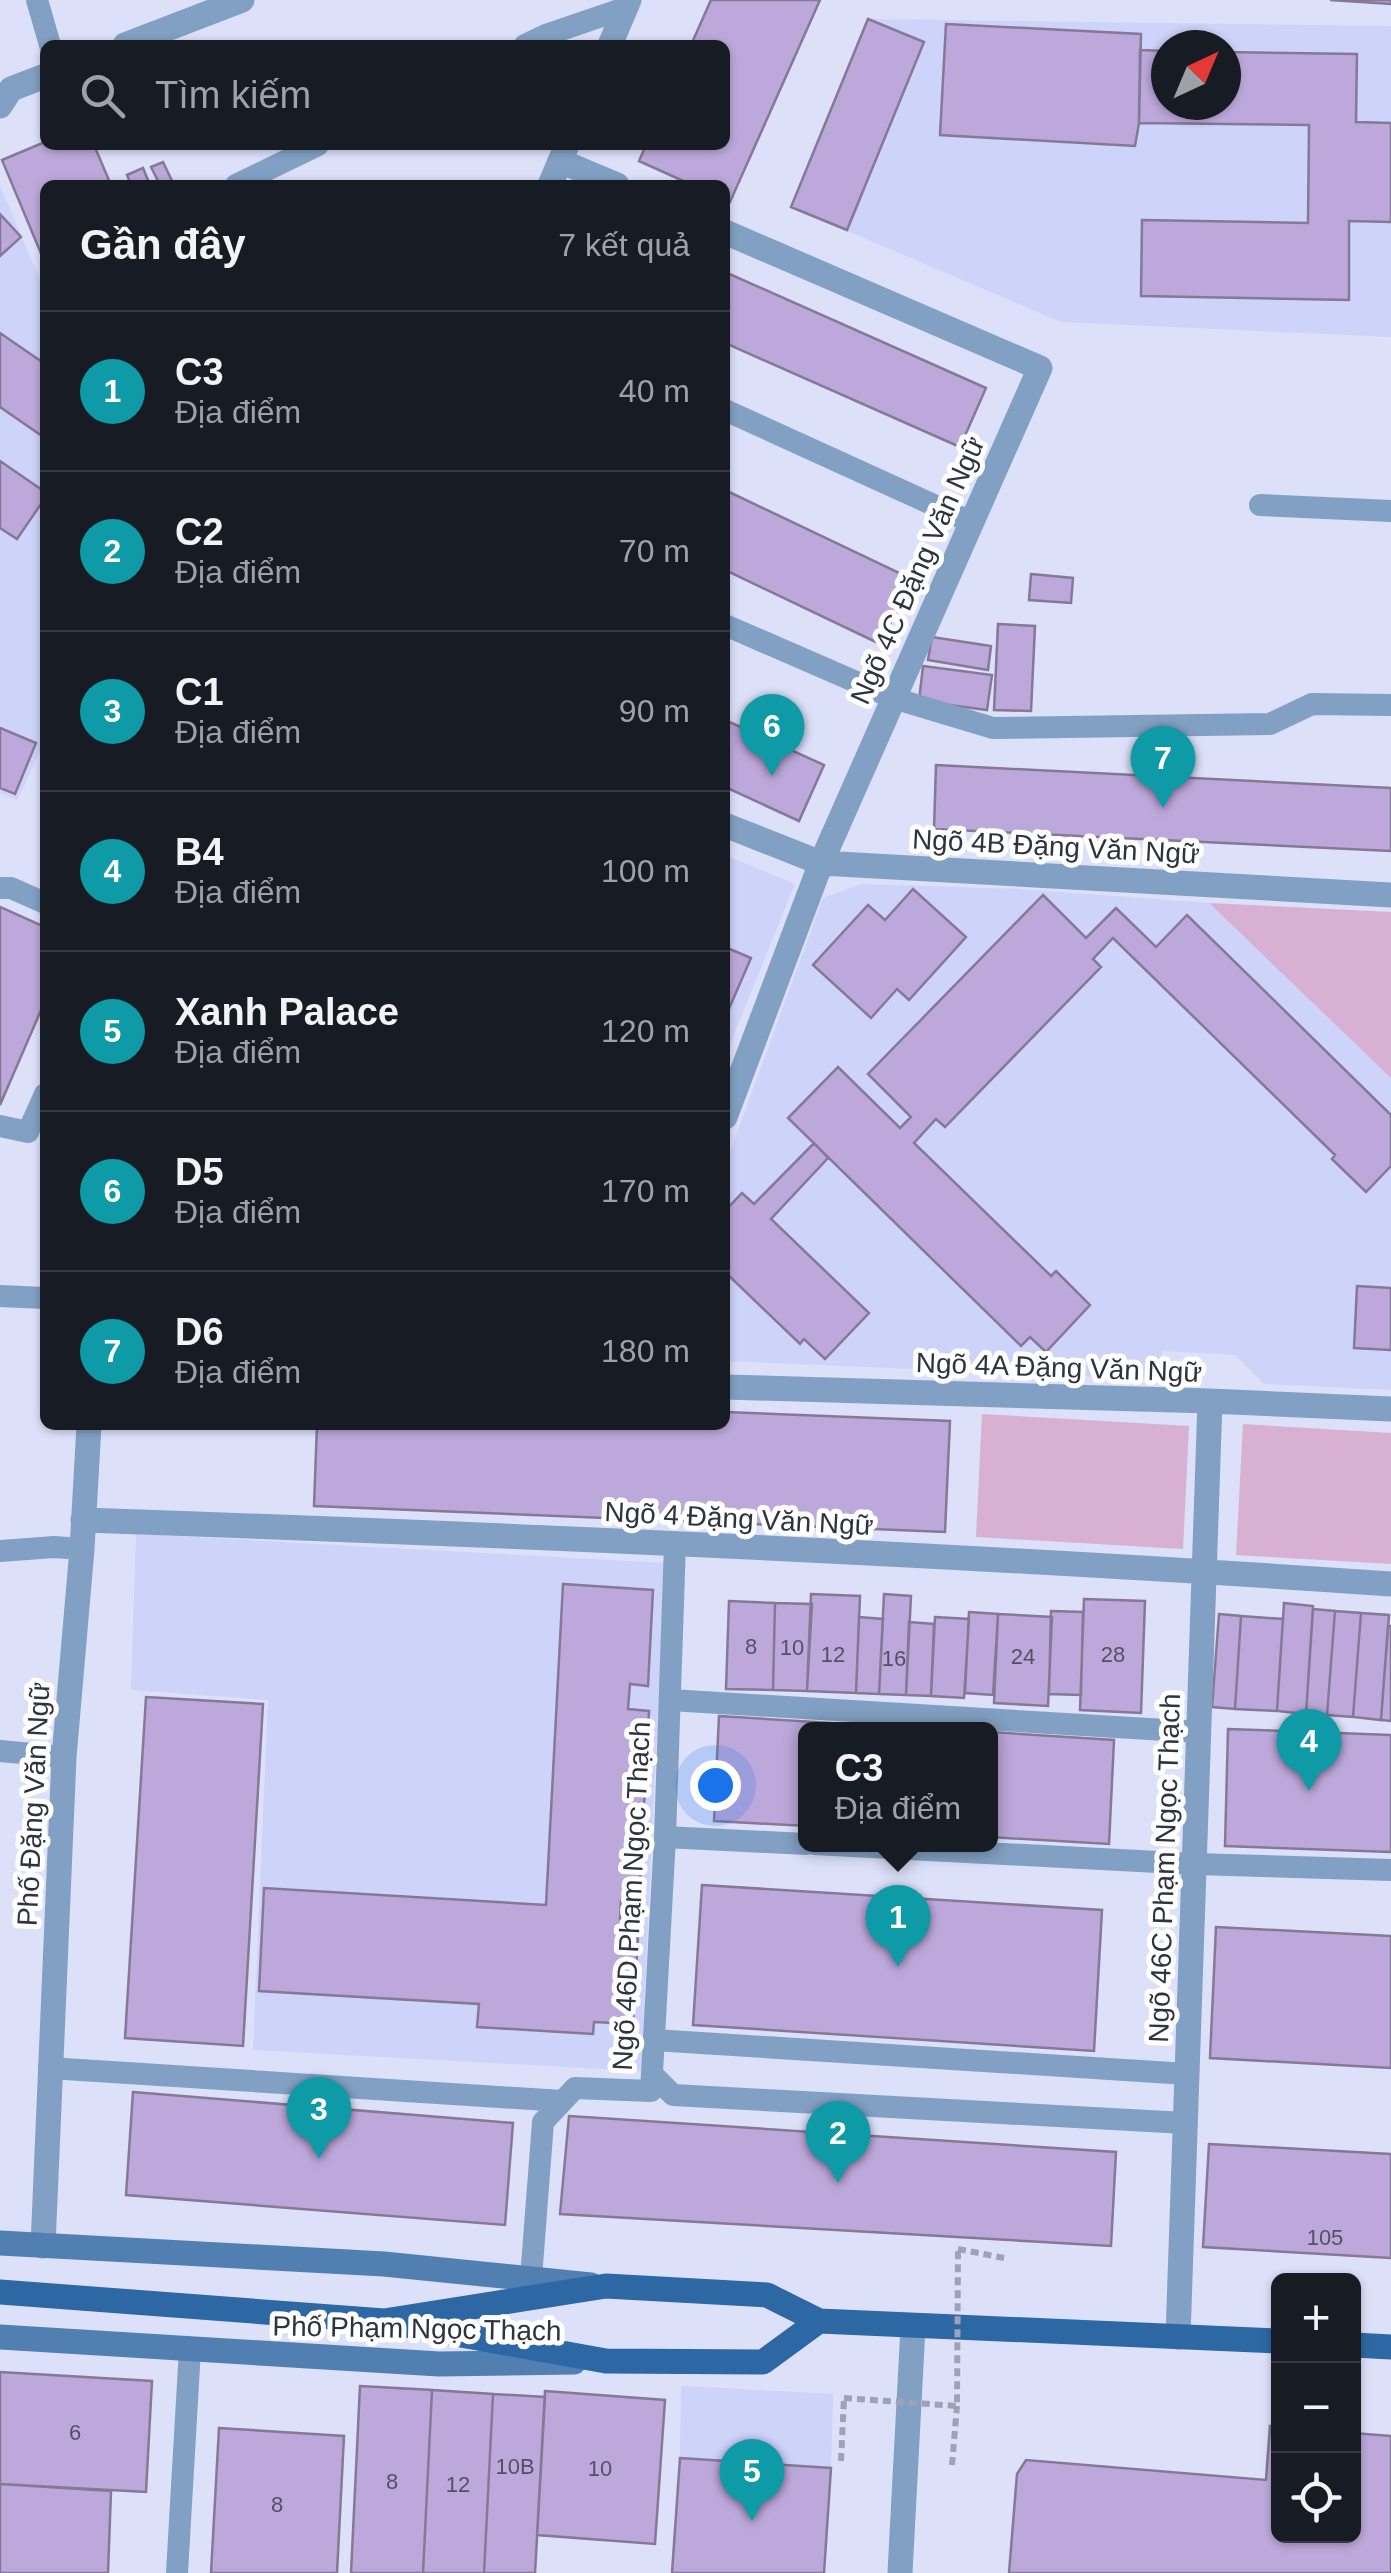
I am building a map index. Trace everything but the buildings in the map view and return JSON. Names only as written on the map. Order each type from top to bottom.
[{"type":"main road","name":"Phố Phạm Ngọc Thạch","points":[[0,2243],[384,2264],[606,2286],[768,2295],[819,2321],[1271,2341]]},
{"type":"main road","points":[[384,2321],[606,2286]]},
{"type":"main road","points":[[0,2292],[384,2321],[606,2361]]},
{"type":"main road","name":"Phố Phạm Ngọc Thạch","points":[[0,2336],[438,2364],[763,2362],[819,2321]]},
{"type":"main road","points":[[1361,2345],[1391,2347]]},
{"type":"street","points":[[138,40],[242,0]]},
{"type":"street","points":[[612,40],[627,4]]},
{"type":"street","points":[[4,93],[40,78]]},
{"type":"street","points":[[559,164],[603,180]]},
{"type":"street","name":"Ngõ 4C Đặng Văn Ngữ","points":[[730,234],[1040,368],[821,863],[730,1104]]},
{"type":"street","name":"Ngõ 4B Đặng Văn Ngữ","points":[[730,827],[821,863],[1391,895]]},
{"type":"street","name":"Ngõ 4A Đặng Văn Ngữ","points":[[730,1386],[1391,1409]]},
{"type":"street","name":"Ngõ 46C Phạm Ngọc Thạch","points":[[1178,2336],[1210,1401]]},
{"type":"street","name":"Phố Đặng Văn Ngữ","points":[[43,2246],[64,1757],[88,1430]]},
{"type":"street","name":"Ngõ 4 Đặng Văn Ngữ","points":[[83,1520],[676,1544],[1391,1584]]},
{"type":"street","points":[[900,2573],[913,2327]]},
{"type":"lane","points":[[37,0],[49,40]]},
{"type":"lane","points":[[536,40],[627,4]]},
{"type":"lane","points":[[246,180],[308,150]]},
{"type":"lane","points":[[730,412],[971,522]]},
{"type":"lane","points":[[1260,505],[1391,511]]},
{"type":"lane","points":[[730,627],[893,698],[993,728],[1270,724],[1312,704],[1391,705]]},
{"type":"lane","points":[[0,888],[11,888],[40,901]]},
{"type":"lane","points":[[0,1126],[28,1132],[40,1105]]},
{"type":"lane","points":[[0,1296],[40,1298]]},
{"type":"lane","name":"Ngõ 46D Phạm Ngọc Thạch","points":[[562,2101],[576,2088],[652,2091],[676,1544]]},
{"type":"lane","points":[[0,1551],[82,1549]]},
{"type":"lane","points":[[670,1700],[1199,1732]]},
{"type":"lane","points":[[0,1752],[64,1757]]},
{"type":"lane","points":[[664,1837],[798,1844]]},
{"type":"lane","points":[[966,1852],[1391,1870]]},
{"type":"lane","points":[[654,2040],[1187,2074]]},
{"type":"lane","points":[[49,2068],[562,2101]]},
{"type":"lane","points":[[652,2075],[673,2095],[1185,2124]]},
{"type":"lane","points":[[531,2278],[543,2122],[562,2101]]},
{"type":"lane","points":[[177,2573],[190,2350]]},
{"type":"path","points":[[952,2465],[957,2406],[958,2249],[1004,2258]]},
{"type":"path","points":[[841,2461],[844,2398],[957,2406]]},
{"type":"shaded area","points":[[868,19],[1391,26],[1391,337],[1061,322],[791,207]]},
{"type":"shaded area","points":[[0,186],[40,279],[40,752],[17,800],[0,793]]},
{"type":"shaded area","points":[[730,857],[795,884],[730,1044]]},
{"type":"shaded area","points":[[861,884],[1018,889],[1209,903],[1391,1078],[1391,1390],[1264,1384],[1235,1355],[1163,1351],[1150,1379],[730,1361],[730,1152],[823,898]]},
{"type":"shaded area","points":[[1209,903],[1391,912],[1391,1078]]},
{"type":"shaded area","points":[[982,1414],[1189,1426],[1183,1549],[976,1537]]},
{"type":"shaded area","points":[[1243,1424],[1391,1433],[1391,1564],[1236,1555]]},
{"type":"shaded area","points":[[136,1534],[665,1563],[641,2071],[253,2050],[268,1700],[131,1690]]},
{"type":"shaded area","points":[[681,2386],[833,2394],[831,2468],[672,2573],[680,2458]]},
{"type":"place","name":"D5","points":[[772,776]]},
{"type":"place","name":"D6","points":[[1163,808]]},
{"type":"place","name":"B4","points":[[1309,1791]]},
{"type":"place","name":"C3","points":[[898,1967]]},
{"type":"place","name":"C1","points":[[319,2159]]},
{"type":"place","name":"C2","points":[[838,2183]]},
{"type":"place","name":"Xanh Palace","points":[[752,2521]]}]
